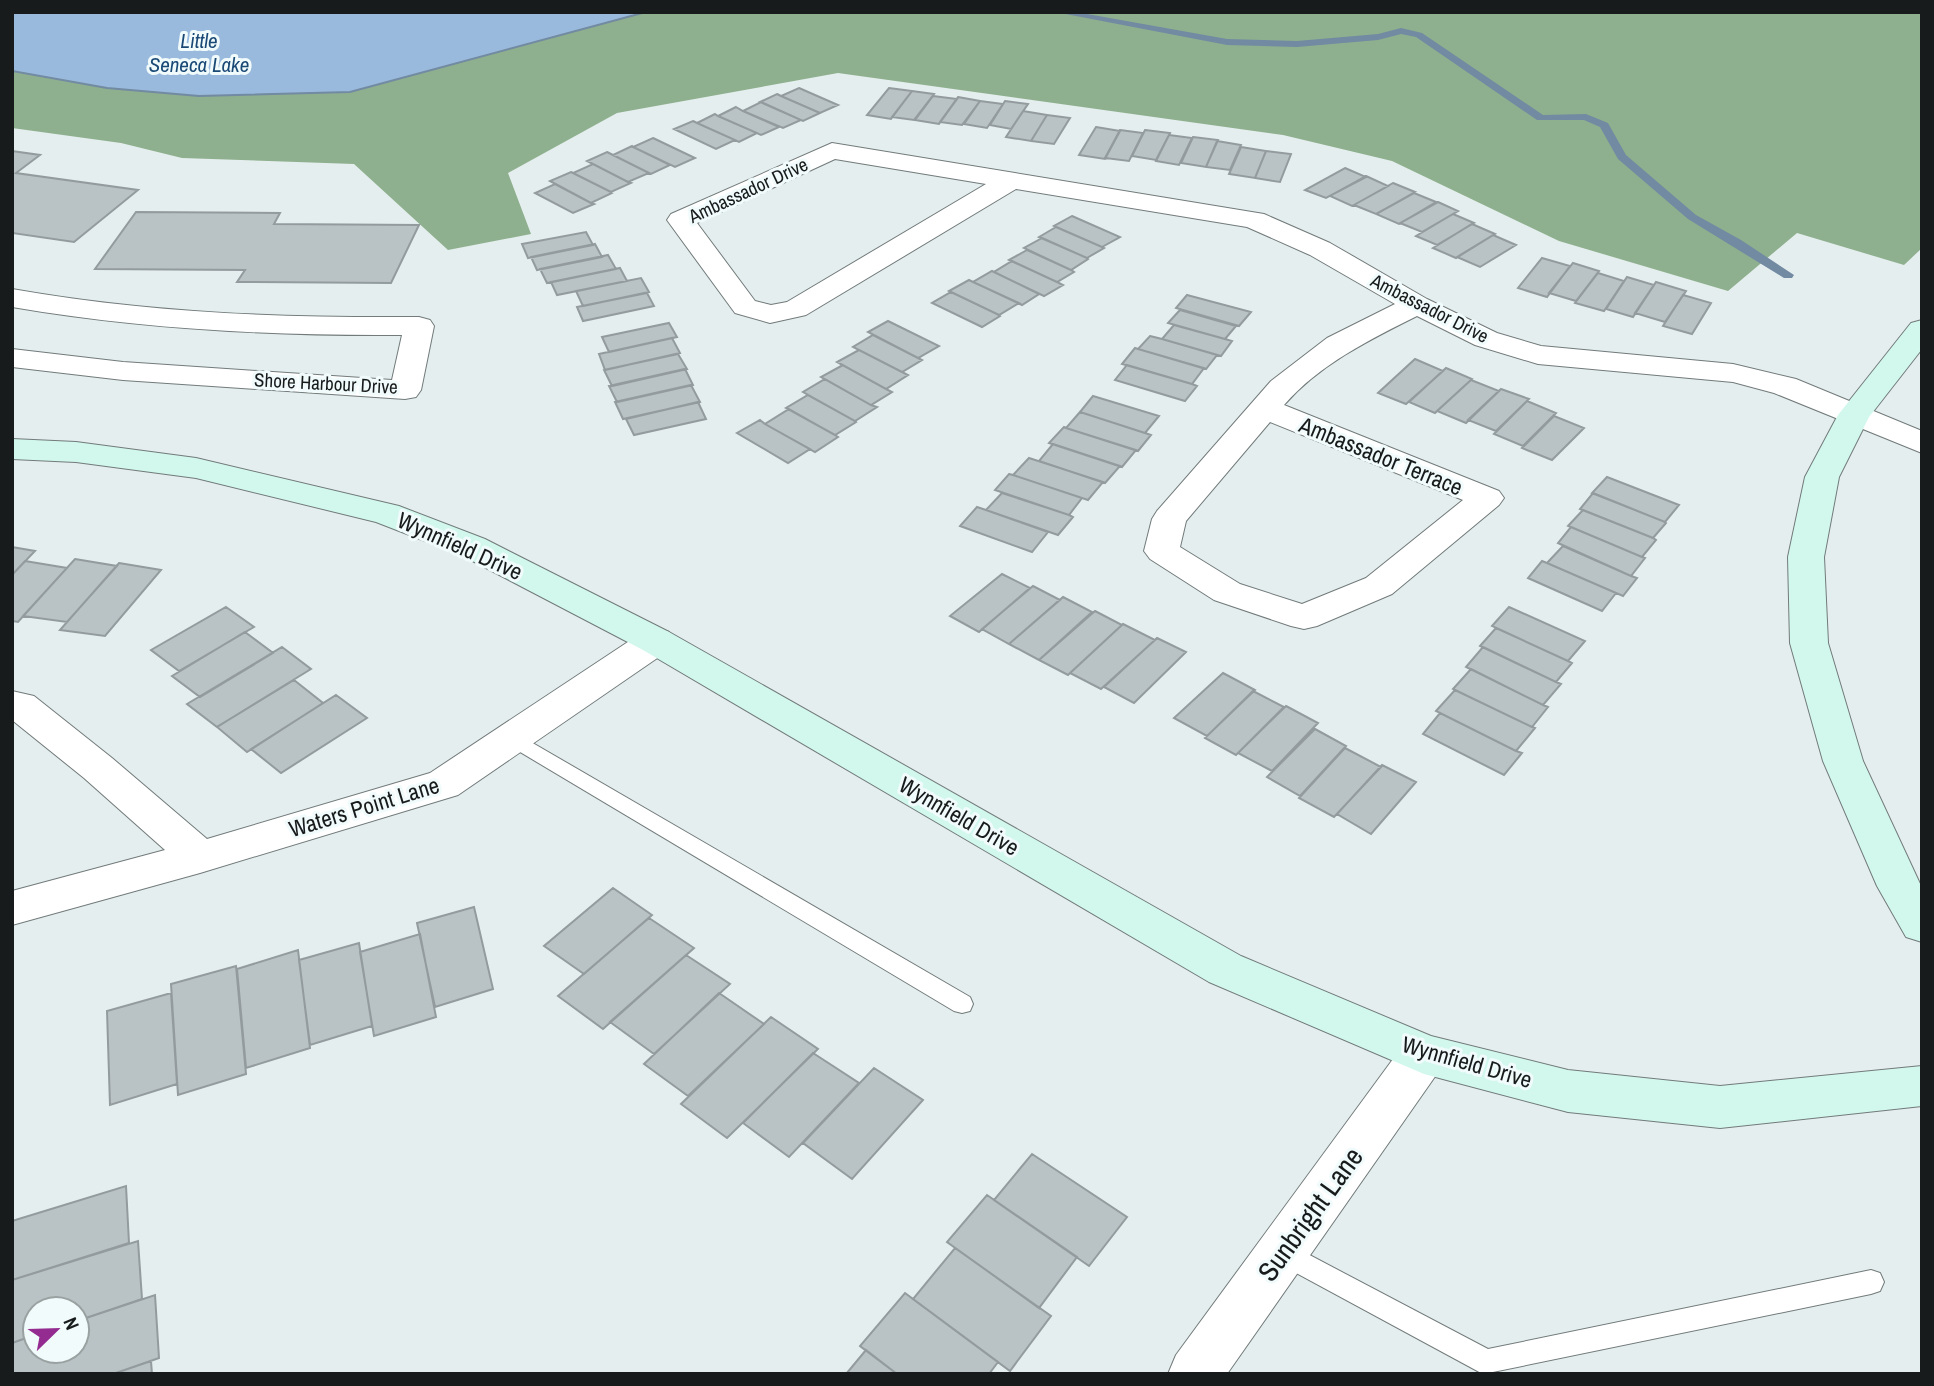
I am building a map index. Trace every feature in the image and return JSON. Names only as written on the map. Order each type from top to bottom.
[{"type":"street","name":"Ambassador Drive","points":[[1012,180],[796,309],[770,314],[745,307],[681,220],[832,151],[1012,180],[1254,220],[1320,249],[1417,305],[1486,339],[1538,355],[1733,373],[1785,386],[1922,443]]},
{"type":"street","name":"Shore Harbour Drive","points":[[12,326],[25,300],[146,317],[311,327],[419,326],[405,390],[123,371],[12,358]]},
{"type":"street","name":"Ambassador Terrace","points":[[1265,408],[1487,498],[1379,586],[1304,617],[1227,592],[1162,551],[1169,519],[1282,388],[1338,344],[1417,305]]},
{"type":"street","points":[[1922,329],[1854,415],[1822,477],[1805,557],[1809,643],[1843,761],[1898,886],[1922,925]]},
{"type":"street","name":"Wynnfield Drive","points":[[12,449],[76,452],[195,468],[387,514],[473,547],[656,641],[1225,969],[1424,1054],[1568,1091],[1720,1107],[1922,1086]]},
{"type":"street","name":"Waters Point Lane","points":[[12,908],[200,857],[444,784],[656,641]]},
{"type":"street","points":[[12,705],[20,706],[98,768],[200,857]]},
{"type":"street","name":"Sunbright Lane","points":[[1195,1374],[1424,1054]]},
{"type":"lane","points":[[512,738],[962,1004]]},
{"type":"lane","points":[[1283,1252],[1486,1362],[1871,1282]]},
{"type":"green space","points":[[646,12],[1922,12],[1922,248],[1904,265],[1797,233],[1728,291],[1559,241],[1392,161],[1283,135],[838,73],[617,113],[508,173],[531,234],[448,250],[354,164],[182,158],[121,143],[12,128],[12,71],[107,88],[350,92]]},
{"type":"water","name":"Little Seneca Lake","points":[[12,12],[646,12],[350,92],[199,96],[107,88],[12,71]]},
{"type":"building","points":[[799,88],[838,105],[820,113],[781,96]]},
{"type":"building","points":[[889,88],[912,91],[891,119],[867,115]]},
{"type":"building","points":[[912,91],[934,94],[914,120],[892,117]]},
{"type":"building","points":[[777,94],[820,113],[803,121],[760,102]]},
{"type":"building","points":[[933,96],[957,99],[939,124],[915,120]]},
{"type":"building","points":[[958,97],[980,101],[962,125],[940,122]]},
{"type":"building","points":[[980,101],[1003,104],[987,128],[964,124]]},
{"type":"building","points":[[1005,101],[1028,104],[1011,129],[990,125]]},
{"type":"building","points":[[761,102],[801,120],[783,128],[743,111]]},
{"type":"building","points":[[736,107],[779,127],[761,135],[718,116]]},
{"type":"building","points":[[1023,111],[1047,115],[1031,141],[1006,137]]},
{"type":"building","points":[[715,114],[757,133],[739,142],[697,123]]},
{"type":"building","points":[[1047,115],[1070,118],[1054,144],[1031,141]]},
{"type":"building","points":[[693,121],[735,140],[716,149],[674,129]]},
{"type":"building","points":[[1096,127],[1120,131],[1105,159],[1079,155]]},
{"type":"building","points":[[1120,130],[1143,133],[1129,161],[1105,158]]},
{"type":"building","points":[[1145,130],[1170,133],[1156,160],[1132,156]]},
{"type":"building","points":[[1169,135],[1192,138],[1179,165],[1156,161]]},
{"type":"building","points":[[1193,137],[1218,140],[1206,167],[1181,163]]},
{"type":"building","points":[[653,138],[695,158],[675,167],[633,147]]},
{"type":"building","points":[[1217,141],[1241,145],[1230,170],[1206,167]]},
{"type":"building","points":[[632,146],[670,165],[651,174],[613,155]]},
{"type":"building","points":[[1241,147],[1266,151],[1255,178],[1229,174]]},
{"type":"building","points":[[12,151],[40,155],[16,173],[138,190],[74,242],[12,233]]},
{"type":"building","points":[[1266,151],[1291,154],[1280,182],[1255,178]]},
{"type":"building","points":[[607,152],[649,173],[628,182],[587,161]]},
{"type":"building","points":[[593,164],[631,183],[611,192],[573,173]]},
{"type":"building","points":[[1345,168],[1366,177],[1326,198],[1305,190]]},
{"type":"building","points":[[571,172],[612,193],[591,203],[550,181]]},
{"type":"building","points":[[1366,176],[1388,186],[1352,206],[1330,196]]},
{"type":"building","points":[[1393,183],[1415,192],[1376,214],[1354,205]]},
{"type":"building","points":[[555,184],[594,204],[573,213],[535,193]]},
{"type":"building","points":[[1414,193],[1436,202],[1399,224],[1376,214]]},
{"type":"building","points":[[1438,202],[1458,211],[1422,232],[1400,223]]},
{"type":"building","points":[[136,212],[280,213],[274,224],[419,225],[391,283],[237,282],[245,270],[95,269]]},
{"type":"building","points":[[1453,214],[1474,223],[1437,245],[1416,236]]},
{"type":"building","points":[[1072,216],[1120,237],[1102,247],[1054,226]]},
{"type":"building","points":[[1472,224],[1495,234],[1456,258],[1433,248]]},
{"type":"building","points":[[1056,227],[1104,248],[1087,258],[1039,237]]},
{"type":"building","points":[[586,232],[593,245],[528,258],[522,244]]},
{"type":"building","points":[[1493,235],[1516,245],[1480,267],[1457,257]]},
{"type":"building","points":[[1042,238],[1088,259],[1071,270],[1024,248]]},
{"type":"building","points":[[595,244],[602,257],[537,270],[531,257]]},
{"type":"building","points":[[1027,250],[1074,272],[1057,282],[1009,260]]},
{"type":"building","points":[[608,255],[616,269],[547,283],[540,269]]},
{"type":"building","points":[[1542,258],[1570,266],[1547,297],[1518,288]]},
{"type":"building","points":[[1012,261],[1063,285],[1044,296],[994,272]]},
{"type":"building","points":[[1573,263],[1599,271],[1576,301],[1549,293]]},
{"type":"building","points":[[620,268],[627,281],[557,295],[551,282]]},
{"type":"building","points":[[992,271],[1039,294],[1022,305],[973,282]]},
{"type":"building","points":[[1598,273],[1624,281],[1604,311],[1575,303]]},
{"type":"building","points":[[1627,277],[1654,285],[1633,317],[1606,309]]},
{"type":"building","points":[[641,278],[649,292],[583,306],[576,291]]},
{"type":"building","points":[[969,280],[1019,303],[999,315],[949,291]]},
{"type":"building","points":[[1656,282],[1686,291],[1665,322],[1635,313]]},
{"type":"building","points":[[951,292],[1000,316],[982,327],[932,303]]},
{"type":"building","points":[[647,293],[654,306],[583,321],[577,307]]},
{"type":"building","points":[[1187,295],[1251,312],[1239,326],[1176,308]]},
{"type":"building","points":[[1683,295],[1711,303],[1692,334],[1663,326]]},
{"type":"building","points":[[1180,310],[1236,326],[1225,339],[1168,323]]},
{"type":"building","points":[[888,321],[939,346],[918,358],[868,332]]},
{"type":"building","points":[[669,323],[677,337],[609,352],[602,337]]},
{"type":"building","points":[[1174,325],[1232,341],[1221,356],[1162,339]]},
{"type":"building","points":[[873,335],[922,360],[902,372],[853,347]]},
{"type":"building","points":[[1150,336],[1217,355],[1206,369],[1138,349]]},
{"type":"building","points":[[672,338],[680,353],[605,370],[599,354]]},
{"type":"building","points":[[1135,348],[1204,368],[1192,384],[1122,364]]},
{"type":"building","points":[[859,350],[908,375],[886,389],[837,362]]},
{"type":"building","points":[[678,354],[687,369],[612,386],[604,370]]},
{"type":"building","points":[[1415,359],[1443,371],[1406,404],[1378,393]]},
{"type":"building","points":[[843,365],[892,392],[871,405],[821,377]]},
{"type":"building","points":[[1127,365],[1197,386],[1185,401],[1115,380]]},
{"type":"building","points":[[1446,368],[1472,379],[1435,413],[1409,402]]},
{"type":"building","points":[[685,369],[693,385],[617,402],[609,386]]},
{"type":"building","points":[[825,379],[877,407],[855,421],[803,392]]},
{"type":"building","points":[[1471,380],[1499,391],[1466,423],[1437,411]]},
{"type":"building","points":[[691,385],[700,402],[623,419],[615,402]]},
{"type":"building","points":[[1501,389],[1529,399],[1496,431],[1468,420]]},
{"type":"building","points":[[808,395],[856,422],[835,435],[786,408]]},
{"type":"building","points":[[1093,396],[1159,416],[1145,433],[1080,412]]},
{"type":"building","points":[[1527,401],[1556,413],[1523,446],[1494,434]]},
{"type":"building","points":[[698,402],[706,419],[634,435],[626,419]]},
{"type":"building","points":[[789,409],[838,437],[815,452],[765,424]]},
{"type":"building","points":[[1080,412],[1151,435],[1138,451],[1066,428]]},
{"type":"building","points":[[1554,416],[1584,428],[1552,460],[1522,448]]},
{"type":"building","points":[[760,420],[810,449],[788,463],[737,433]]},
{"type":"building","points":[[1064,427],[1136,450],[1122,467],[1049,443]]},
{"type":"building","points":[[1053,444],[1120,466],[1105,483],[1039,461]]},
{"type":"building","points":[[1029,458],[1103,482],[1088,500],[1013,475]]},
{"type":"building","points":[[1009,474],[1082,498],[1069,515],[995,490]]},
{"type":"building","points":[[1607,477],[1679,505],[1665,522],[1592,493]]},
{"type":"building","points":[[1002,493],[1073,517],[1058,535],[986,510]]},
{"type":"building","points":[[1593,493],[1666,523],[1653,538],[1580,509]]},
{"type":"building","points":[[977,507],[1048,532],[1032,552],[960,526]]},
{"type":"building","points":[[1583,510],[1656,540],[1642,557],[1568,526]]},
{"type":"building","points":[[1571,527],[1645,558],[1631,576],[1558,543]]},
{"type":"building","points":[[1563,546],[1637,578],[1623,596],[1547,563]]},
{"type":"building","points":[[12,547],[35,551],[12,575]]},
{"type":"building","points":[[75,559],[117,566],[67,622],[23,616]]},
{"type":"building","points":[[25,561],[67,568],[18,622],[12,621],[12,575]]},
{"type":"building","points":[[1542,561],[1616,593],[1602,611],[1528,578]]},
{"type":"building","points":[[119,563],[161,570],[105,636],[60,630]]},
{"type":"building","points":[[1002,574],[1030,588],[979,632],[950,616]]},
{"type":"building","points":[[1033,586],[1060,600],[1009,644],[982,629]]},
{"type":"building","points":[[1063,597],[1092,612],[1039,660],[1009,644]]},
{"type":"building","points":[[226,607],[254,627],[179,671],[151,650]]},
{"type":"building","points":[[1509,607],[1585,641],[1568,661],[1492,626]]},
{"type":"building","points":[[1095,611],[1122,625],[1068,675],[1039,660]]},
{"type":"building","points":[[1123,624],[1155,640],[1101,689],[1070,673]]},
{"type":"building","points":[[1496,628],[1572,663],[1556,682],[1480,646]]},
{"type":"building","points":[[245,632],[273,653],[200,697],[172,676]]},
{"type":"building","points":[[1157,638],[1186,652],[1134,703],[1104,687]]},
{"type":"building","points":[[282,647],[311,669],[217,727],[187,704]]},
{"type":"building","points":[[1483,647],[1561,684],[1543,705],[1466,667]]},
{"type":"building","points":[[1471,669],[1548,707],[1532,727],[1453,689]]},
{"type":"building","points":[[1223,673],[1255,690],[1207,736],[1174,718]]},
{"type":"building","points":[[294,680],[323,703],[247,752],[217,727]]},
{"type":"building","points":[[1455,690],[1535,728],[1516,751],[1436,711]]},
{"type":"building","points":[[1253,691],[1284,707],[1236,755],[1205,738]]},
{"type":"building","points":[[336,695],[367,718],[281,773],[251,749]]},
{"type":"building","points":[[1286,706],[1318,723],[1272,771],[1238,753]]},
{"type":"building","points":[[1440,713],[1522,753],[1504,775],[1423,734]]},
{"type":"building","points":[[1315,729],[1346,746],[1300,796],[1267,777]]},
{"type":"building","points":[[1345,748],[1381,767],[1334,817],[1299,798]]},
{"type":"building","points":[[1382,765],[1416,782],[1371,834],[1337,814]]},
{"type":"building","points":[[613,888],[652,915],[584,974],[544,946]]},
{"type":"building","points":[[474,907],[493,989],[435,1007],[417,923]]},
{"type":"building","points":[[649,918],[694,948],[603,1029],[558,996]]},
{"type":"building","points":[[420,934],[436,1017],[374,1036],[360,952]]},
{"type":"building","points":[[359,943],[372,1026],[310,1045],[299,960]]},
{"type":"building","points":[[298,950],[310,1048],[246,1068],[237,969]]},
{"type":"building","points":[[686,955],[730,984],[654,1054],[610,1022]]},
{"type":"building","points":[[236,966],[246,1074],[178,1095],[171,984]]},
{"type":"building","points":[[171,993],[177,1084],[110,1105],[107,1011]]},
{"type":"building","points":[[719,993],[764,1024],[688,1096],[644,1064]]},
{"type":"building","points":[[771,1017],[818,1049],[727,1138],[681,1104]]},
{"type":"building","points":[[813,1053],[859,1083],[789,1157],[743,1123]]},
{"type":"building","points":[[874,1068],[923,1100],[852,1179],[803,1143]]},
{"type":"building","points":[[1032,1154],[1127,1217],[1089,1266],[994,1200]]},
{"type":"building","points":[[126,1186],[129,1243],[12,1280],[12,1221]]},
{"type":"building","points":[[987,1195],[1077,1257],[1039,1308],[947,1242]]},
{"type":"building","points":[[138,1241],[142,1299],[91,1316],[91,1295],[21,1295],[21,1340],[12,1343],[12,1280]]},
{"type":"building","points":[[955,1248],[1051,1316],[1010,1371],[913,1299]]},
{"type":"building","points":[[905,1293],[998,1362],[989,1374],[897,1374],[860,1346]]},
{"type":"building","points":[[155,1295],[159,1358],[113,1374],[12,1374],[12,1343],[21,1340],[21,1365],[91,1365],[91,1316]]},
{"type":"building","points":[[866,1350],[897,1374],[846,1374]]},
{"type":"building","points":[[151,1361],[152,1374],[113,1374]]},
{"type":"waterway","points":[[1059,12],[1227,42],[1297,44],[1378,37],[1401,31],[1419,35],[1541,118],[1586,117],[1604,125],[1622,157],[1692,217],[1788,275]]}]
